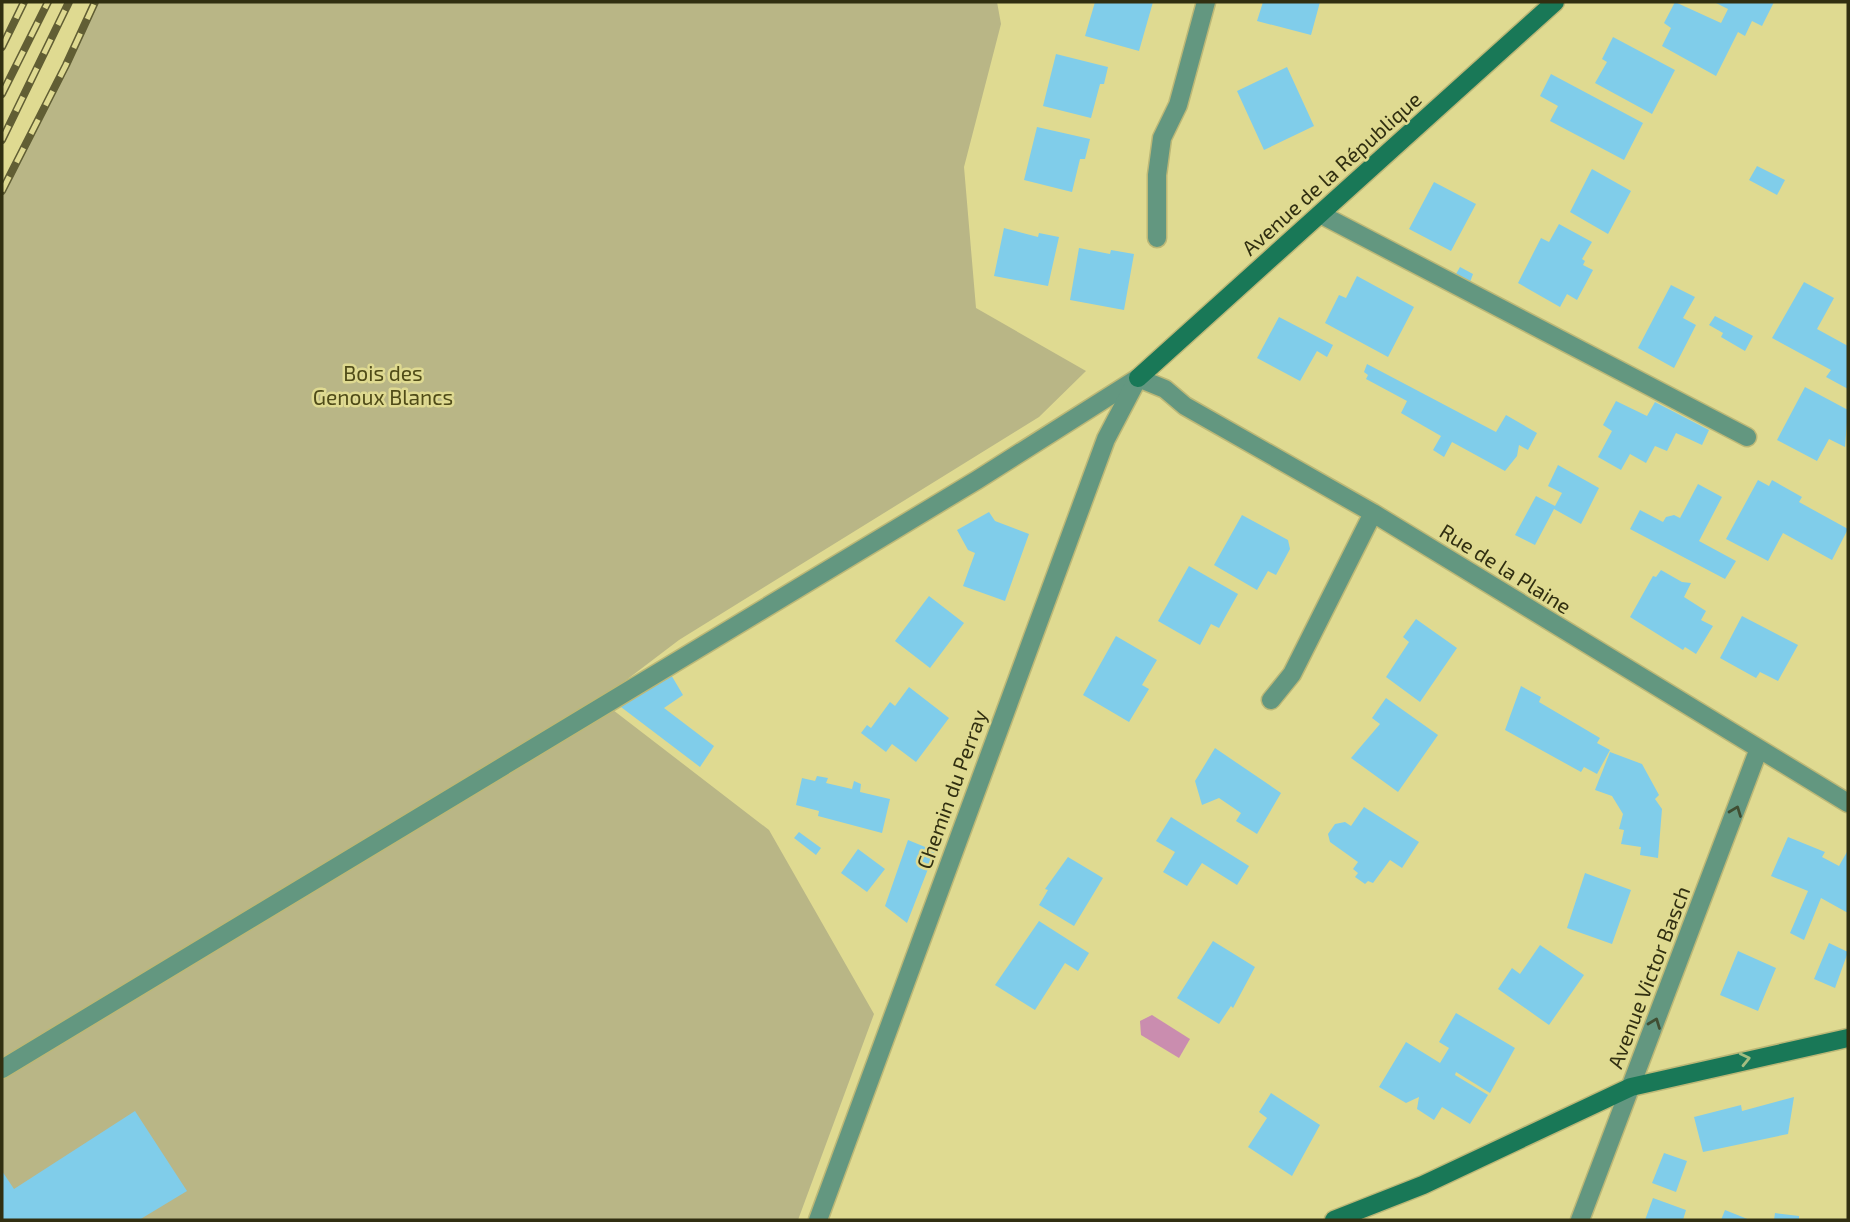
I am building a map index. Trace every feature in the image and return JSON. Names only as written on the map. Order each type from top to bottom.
[{"type":"street","points":[[1157,238],[1157,175],[1163,138],[1178,105],[1206,2]]},
{"type":"street","name":"Avenue de la République","points":[[1138,378],[1555,2]]},
{"type":"street","points":[[1320,214],[1747,438]]},
{"type":"street","points":[[2,1069],[977,480],[1138,378]]},
{"type":"street","name":"Rue de la Plaine","points":[[1138,378],[1166,388],[1185,406],[1373,513],[1758,751],[1848,803]]},
{"type":"street","name":"Chemin du Perray","points":[[818,1220],[1106,439],[1138,378]]},
{"type":"street","points":[[1271,700],[1292,674],[1373,513]]},
{"type":"street","name":"Avenue Victor Basch","points":[[1580,1220],[1758,751]]},
{"type":"street","points":[[1334,1220],[1423,1185],[1631,1087],[1848,1038]]},
{"type":"green space","name":"Bois des Genoux Blancs","points":[[95,2],[997,2],[1001,24],[964,167],[976,308],[1086,371],[1039,417],[679,640],[600,700],[769,830],[874,1014],[798,1220],[2,1220],[2,191]]},
{"type":"shaded area","points":[[1152,1015],[1190,1039],[1179,1058],[1141,1035],[1140,1021]]},
{"type":"building","points":[[1095,2],[1153,2],[1139,51],[1085,36]]},
{"type":"building","points":[[1263,2],[1320,2],[1311,35],[1257,21]]},
{"type":"building","points":[[1675,2],[1721,23],[1728,9],[1714,2],[1774,2],[1762,26],[1752,21],[1745,36],[1738,32],[1716,76],[1662,46],[1671,28],[1664,23]]},
{"type":"building","points":[[1613,37],[1675,70],[1652,114],[1595,83],[1607,62],[1602,59]]},
{"type":"building","points":[[1056,54],[1108,67],[1104,84],[1100,84],[1091,118],[1043,106]]},
{"type":"building","points":[[1287,67],[1314,126],[1264,150],[1237,91]]},
{"type":"building","points":[[1551,74],[1643,123],[1624,160],[1550,121],[1558,106],[1540,96]]},
{"type":"building","points":[[1037,127],[1090,139],[1085,159],[1080,159],[1072,192],[1024,180]]},
{"type":"building","points":[[1757,166],[1785,180],[1777,195],[1749,180]]},
{"type":"building","points":[[1592,169],[1631,191],[1608,234],[1570,212]]},
{"type":"building","points":[[1434,182],[1476,204],[1451,251],[1409,229]]},
{"type":"building","points":[[1559,224],[1592,242],[1582,259],[1585,261],[1583,265],[1593,270],[1577,300],[1567,294],[1560,307],[1518,283],[1541,238],[1549,242]]},
{"type":"building","points":[[1004,228],[1038,237],[1039,233],[1059,237],[1048,286],[994,276]]},
{"type":"building","points":[[1079,248],[1110,254],[1111,250],[1134,254],[1124,310],[1070,300]]},
{"type":"building","points":[[1460,267],[1473,274],[1470,282],[1456,274]]},
{"type":"building","points":[[1357,276],[1414,307],[1388,357],[1325,323],[1339,295],[1346,298]]},
{"type":"building","points":[[1804,282],[1834,298],[1817,329],[1848,346],[1848,389],[1826,377],[1831,370],[1772,338]]},
{"type":"building","points":[[1671,285],[1695,297],[1683,318],[1696,325],[1674,368],[1638,348]]},
{"type":"building","points":[[1715,316],[1753,336],[1745,351],[1721,337],[1723,333],[1709,325]]},
{"type":"building","points":[[1279,317],[1333,345],[1327,357],[1317,351],[1300,381],[1257,358]]},
{"type":"building","points":[[1367,364],[1496,432],[1506,415],[1537,433],[1528,450],[1519,445],[1517,456],[1505,471],[1452,442],[1444,457],[1433,450],[1441,436],[1401,413],[1407,401],[1366,379],[1368,375],[1364,372]]},
{"type":"building","points":[[1805,387],[1848,410],[1845,447],[1829,439],[1817,461],[1777,440]]},
{"type":"building","points":[[1616,401],[1647,416],[1655,402],[1709,430],[1702,445],[1676,433],[1667,451],[1655,446],[1646,463],[1630,454],[1621,470],[1598,457],[1612,431],[1603,425]]},
{"type":"building","points":[[1558,465],[1599,488],[1581,524],[1554,509],[1535,545],[1515,535],[1536,496],[1555,506],[1562,493],[1548,486]]},
{"type":"building","points":[[1758,480],[1769,486],[1772,480],[1802,497],[1799,502],[1848,529],[1832,560],[1783,533],[1768,561],[1726,539]]},
{"type":"building","points":[[1698,484],[1722,497],[1699,541],[1736,561],[1725,579],[1630,529],[1640,510],[1663,522],[1666,517],[1674,515],[1680,518]]},
{"type":"building","points":[[989,512],[995,521],[1029,534],[1005,601],[963,586],[975,553],[968,550],[957,530]]},
{"type":"building","points":[[1242,515],[1288,540],[1290,549],[1276,575],[1268,571],[1257,590],[1214,565]]},
{"type":"building","points":[[1189,566],[1238,594],[1219,628],[1211,624],[1200,645],[1158,621]]},
{"type":"building","points":[[1661,570],[1682,582],[1691,583],[1684,597],[1706,611],[1701,620],[1713,626],[1696,654],[1685,647],[1683,650],[1630,617],[1653,576],[1656,577]]},
{"type":"building","points":[[929,596],[964,623],[930,668],[895,641]]},
{"type":"building","points":[[1742,616],[1798,645],[1778,681],[1760,672],[1756,678],[1720,658]]},
{"type":"building","points":[[1416,619],[1457,648],[1420,702],[1386,677],[1409,642],[1403,637]]},
{"type":"building","points":[[1116,636],[1157,660],[1142,685],[1149,689],[1129,722],[1083,695]]},
{"type":"building","points":[[670,673],[683,695],[664,708],[714,746],[700,767],[617,704]]},
{"type":"building","points":[[1521,686],[1541,697],[1539,702],[1600,738],[1597,743],[1610,750],[1597,774],[1584,767],[1581,772],[1505,730]]},
{"type":"building","points":[[909,687],[949,718],[916,762],[892,744],[886,752],[861,733],[867,725],[871,728],[890,702],[895,706]]},
{"type":"building","points":[[1386,698],[1438,735],[1398,792],[1351,758],[1380,724],[1372,718]]},
{"type":"building","points":[[1215,748],[1281,793],[1257,834],[1236,821],[1241,813],[1219,798],[1202,805],[1195,781]]},
{"type":"building","points":[[1610,752],[1642,764],[1659,795],[1655,799],[1662,809],[1658,858],[1640,855],[1641,847],[1621,844],[1624,830],[1619,829],[1623,814],[1612,796],[1595,790]]},
{"type":"building","points":[[817,776],[828,778],[826,783],[852,789],[854,781],[861,784],[860,792],[890,799],[882,833],[818,816],[819,811],[796,805],[802,778],[815,781]]},
{"type":"building","points":[[1364,807],[1419,842],[1402,868],[1390,860],[1373,883],[1368,881],[1365,884],[1355,877],[1358,873],[1353,869],[1358,862],[1330,842],[1328,834],[1335,824],[1345,822],[1351,826]]},
{"type":"building","points":[[1171,817],[1249,866],[1237,885],[1202,863],[1187,886],[1163,872],[1175,852],[1156,841]]},
{"type":"building","points":[[799,832],[821,848],[816,855],[794,838]]},
{"type":"building","points":[[1788,837],[1825,852],[1822,857],[1839,866],[1848,850],[1848,913],[1821,898],[1804,940],[1790,933],[1808,891],[1771,876]]},
{"type":"building","points":[[908,840],[935,851],[907,923],[885,906]]},
{"type":"building","points":[[858,849],[885,869],[867,892],[841,873]]},
{"type":"building","points":[[1068,857],[1103,878],[1074,926],[1039,905],[1048,890],[1045,889]]},
{"type":"building","points":[[1585,873],[1631,890],[1612,944],[1567,928]]},
{"type":"building","points":[[1039,921],[1089,953],[1078,971],[1065,963],[1035,1010],[995,985]]},
{"type":"building","points":[[1213,941],[1255,967],[1233,1008],[1231,1006],[1219,1024],[1177,998]]},
{"type":"building","points":[[1829,943],[1848,952],[1835,988],[1814,979]]},
{"type":"building","points":[[1540,945],[1584,975],[1549,1025],[1498,989],[1512,968],[1520,974]]},
{"type":"building","points":[[1738,951],[1776,968],[1758,1011],[1720,995]]},
{"type":"building","points":[[1456,1013],[1515,1048],[1490,1093],[1456,1072],[1455,1075],[1488,1095],[1470,1124],[1442,1107],[1434,1120],[1417,1109],[1419,1097],[1406,1103],[1379,1087],[1406,1042],[1440,1063],[1449,1048],[1439,1042]]},
{"type":"building","points":[[1271,1093],[1320,1125],[1292,1176],[1248,1147],[1267,1118],[1259,1112]]},
{"type":"building","points":[[1794,1097],[1788,1134],[1703,1152],[1694,1117],[1741,1105],[1742,1111]]},
{"type":"building","points":[[135,1111],[187,1191],[139,1220],[2,1220],[2,1171],[14,1189]]},
{"type":"building","points":[[1664,1153],[1687,1161],[1676,1192],[1652,1183]]},
{"type":"building","points":[[1653,1198],[1686,1210],[1683,1220],[1645,1220]]},
{"type":"building","points":[[1725,1210],[1750,1220],[1721,1220]]},
{"type":"building","points":[[1775,1213],[1799,1216],[1799,1220],[1774,1220]]},
{"type":"railway","points":[[2,47],[24,2]]},
{"type":"railway","points":[[2,94],[48,2]]},
{"type":"railway","points":[[2,140],[69,2]]},
{"type":"railway","points":[[2,191],[95,2]]}]
